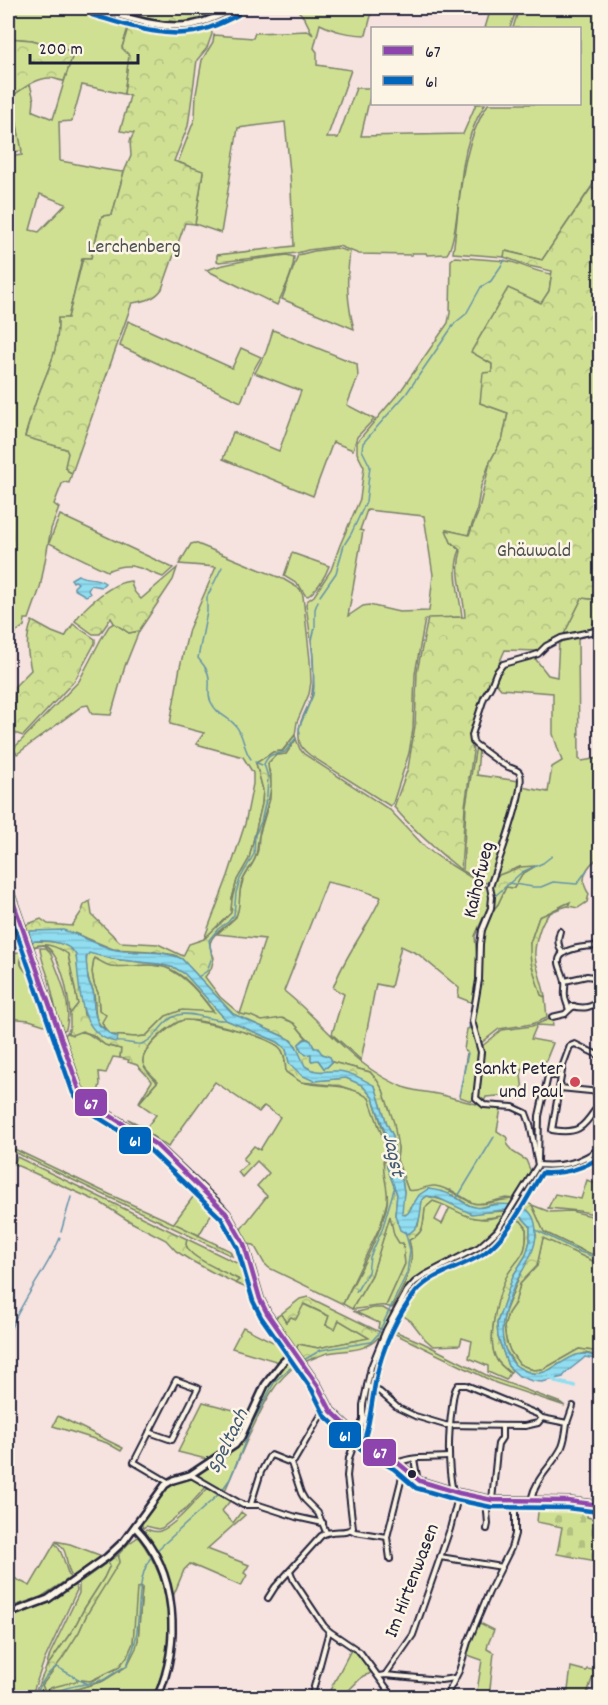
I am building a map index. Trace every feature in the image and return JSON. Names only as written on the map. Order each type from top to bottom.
[{"type":"main road","points":[[8,887],[76,1083],[93,1105],[155,1144],[227,1214],[244,1244],[260,1299],[267,1313],[318,1386],[328,1408],[366,1444],[398,1463],[416,1479],[429,1485],[489,1499],[600,1504]]},
{"type":"street","points":[[94,8],[150,22],[190,25],[210,20],[235,8]]},
{"type":"street","name":"Kaihofweg","points":[[538,1165],[526,1113],[513,1107],[484,1105],[476,1098],[481,1052],[472,1021],[479,980],[482,930],[491,908],[490,887],[521,786],[520,773],[476,745],[472,735],[484,698],[502,664],[538,654],[547,645],[569,636],[600,630]]},
{"type":"street","points":[[560,931],[559,949],[562,954]]},
{"type":"street","points":[[568,1010],[568,1004],[564,998],[565,981],[559,961],[562,954],[588,946],[600,946]]},
{"type":"street","points":[[565,981],[587,976],[600,978]]},
{"type":"street","points":[[568,1004],[583,1008],[591,1007],[600,999]]},
{"type":"street","points":[[552,1017],[565,1014],[574,1006]]},
{"type":"street","points":[[600,1056],[572,1044],[568,1048],[552,1130],[565,1132],[578,1129],[583,1126],[600,1103]]},
{"type":"street","points":[[351,1530],[353,1528],[347,1476],[349,1458],[363,1420],[363,1405],[371,1367],[386,1330],[415,1282],[479,1247],[497,1231],[538,1165],[539,1116],[548,1076],[561,1076]]},
{"type":"street","points":[[560,1088],[600,1092]]},
{"type":"street","points":[[538,1165],[572,1164],[588,1157],[600,1148]]},
{"type":"street","points":[[588,1157],[600,1166]]},
{"type":"street","points":[[8,1614],[40,1603],[75,1581],[115,1550],[168,1482],[190,1475],[235,1445],[241,1437],[264,1385],[294,1352]]},
{"type":"street","points":[[149,1432],[172,1440],[198,1388],[176,1380],[149,1432],[134,1462],[168,1482]]},
{"type":"street","points":[[456,1492],[448,1457],[449,1425],[454,1390],[458,1385],[466,1385],[542,1418],[567,1423]]},
{"type":"street","points":[[367,1386],[380,1392],[398,1408],[415,1416],[449,1425],[525,1426],[538,1423],[542,1418]]},
{"type":"street","points":[[531,1500],[539,1478],[562,1447],[573,1406]]},
{"type":"street","points":[[291,1463],[321,1415],[328,1408]]},
{"type":"street","points":[[487,1530],[489,1499],[498,1444],[502,1438],[502,1427]]},
{"type":"street","points":[[251,1504],[261,1472],[271,1455],[291,1463],[301,1492],[305,1500],[318,1513],[326,1533]]},
{"type":"street","points":[[398,1463],[403,1460],[448,1457]]},
{"type":"street","points":[[414,1459],[416,1479]]},
{"type":"street","points":[[390,1559],[387,1537],[404,1469]]},
{"type":"street","points":[[190,1475],[243,1505],[260,1505],[296,1518],[323,1523]]},
{"type":"street","name":"Im Hirtenwasen","points":[[386,1675],[413,1635],[450,1529],[456,1492]]},
{"type":"street","points":[[445,1698],[483,1604],[511,1548],[514,1534],[515,1501]]},
{"type":"street","points":[[135,1527],[157,1561],[167,1588],[172,1629],[170,1657],[157,1698]]},
{"type":"street","points":[[268,1598],[275,1587],[326,1533],[351,1530],[387,1537]]},
{"type":"street","points":[[440,1557],[502,1567]]},
{"type":"street","points":[[290,1571],[294,1581],[329,1631],[360,1652],[394,1698]]},
{"type":"street","points":[[310,1698],[329,1631]]},
{"type":"street","points":[[379,1676],[441,1680],[455,1678]]},
{"type":"green space","points":[[8,8],[76,8],[130,24],[122,47],[130,55],[124,94],[82,85],[72,121],[59,122],[60,161],[124,172],[112,215],[102,216],[91,258],[82,258],[68,318],[58,319],[55,350],[25,436],[66,449],[68,471],[72,473],[69,483],[62,484],[54,504],[59,508],[51,529],[40,588],[29,619],[25,619],[24,626],[8,638],[8,575],[12,572],[8,544],[12,539],[11,523],[8,521],[8,165],[15,156],[22,155],[13,103],[14,94],[30,84],[34,100],[33,111],[53,119],[73,52],[32,40],[8,38]],"holes":[[[40,194],[66,204],[39,232],[30,230]]]},
{"type":"green space","name":"Lerchenberg","points":[[76,8],[90,8],[131,19],[132,15],[104,8],[230,8],[210,18],[212,34],[207,48],[197,60],[188,126],[174,161],[203,171],[195,224],[185,223],[159,293],[145,301],[132,303],[72,473],[65,466],[68,453],[66,449],[25,437],[55,350],[58,318],[68,318],[83,258],[91,258],[102,216],[112,215],[131,156],[130,141],[134,133],[120,131],[130,96],[124,94],[129,55],[122,48],[129,24]]},
{"type":"green space","points":[[296,8],[373,8],[366,35],[342,32],[320,24],[314,48],[317,52],[317,65],[351,70],[327,138],[338,138],[356,88],[371,88],[361,136],[463,134],[476,105],[484,105],[466,150],[453,238],[447,254],[359,254],[339,246],[297,253],[217,261],[217,255],[294,246],[290,172],[285,122],[238,128],[221,233],[195,224],[203,172],[178,162],[195,118],[196,94],[202,60],[213,42],[214,35],[253,38],[255,33],[308,31],[313,35]]},
{"type":"green space","points":[[491,8],[517,8],[510,27],[485,27]]},
{"type":"green space","points":[[519,8],[600,8],[600,174],[542,260],[506,251],[504,257],[453,253],[466,157],[487,105],[581,105],[581,27],[513,27]]},
{"type":"green space","points":[[8,38],[32,40],[74,52],[64,81],[50,78],[40,80],[15,94],[13,103],[22,151],[10,152],[8,161]]},
{"type":"green space","name":"Ghäuwald","points":[[591,188],[600,190],[600,600],[582,598],[563,636],[551,640],[539,651],[505,650],[491,681],[471,739],[473,752],[465,806],[461,870],[426,840],[394,807],[408,768],[415,726],[417,672],[428,618],[465,617],[459,575],[461,551],[451,542],[446,530],[469,535],[478,513],[490,462],[503,437],[508,413],[480,403],[483,373],[492,372],[492,364],[471,352],[508,288],[541,303],[549,291],[552,271],[504,257],[505,251],[542,260]]},
{"type":"green space","points":[[336,248],[350,252],[348,291],[354,329],[282,299],[298,255]]},
{"type":"green space","points":[[287,255],[294,257],[292,270],[277,305],[206,270],[236,262]]},
{"type":"green space","points":[[455,257],[507,261],[552,274],[549,291],[541,304],[472,352],[492,364],[492,372],[480,403],[508,413],[503,437],[481,486],[476,514],[468,535],[447,530],[451,542],[460,550],[456,575],[462,617],[425,619],[415,674],[413,729],[409,753],[393,803],[390,806],[311,756],[301,746],[300,725],[311,698],[313,682],[313,659],[306,604],[331,570],[360,499],[364,467],[357,453],[357,442],[402,389],[448,323],[451,260]],"holes":[[[367,510],[424,516],[433,575],[429,611],[399,612],[369,605],[363,606],[348,616],[363,531],[360,530]]]},
{"type":"green space","points":[[128,321],[232,368],[241,348],[261,357],[241,402],[120,346]]},
{"type":"green space","points":[[273,330],[357,364],[358,377],[347,405],[374,419],[357,437],[353,450],[333,442],[313,496],[223,459],[233,432],[279,451],[301,391],[255,373],[266,352]]},
{"type":"green space","points":[[60,515],[173,568],[163,577],[129,566],[107,571],[49,543]]},
{"type":"green space","points":[[195,543],[283,579],[300,589],[303,596],[311,682],[309,694],[297,722],[295,735],[282,751],[273,752],[256,763],[263,790],[262,804],[249,859],[237,880],[231,913],[204,939],[245,824],[253,773],[243,757],[196,744],[204,733],[170,724],[189,629],[216,567],[179,564],[191,544]]},
{"type":"green space","points":[[292,553],[329,566],[320,583],[308,596],[299,585],[284,576]]},
{"type":"green space","points":[[177,568],[173,580],[139,631],[129,633],[114,623],[111,618],[100,634],[93,634],[75,621],[92,602],[108,590],[131,581],[134,591],[141,599]]},
{"type":"green space","points":[[582,598],[600,600],[600,609],[590,631],[563,636]]},
{"type":"green space","points":[[32,621],[65,637],[73,624],[95,639],[95,643],[75,680],[23,736],[9,731],[8,734],[8,718],[13,718],[15,686],[31,670],[27,645]]},
{"type":"green space","points":[[114,623],[129,633],[139,631],[125,666],[111,715],[92,714],[88,705],[82,706],[17,754],[13,749],[79,681],[101,639],[109,626]]},
{"type":"green space","points":[[578,635],[579,759],[582,761],[600,758],[600,857],[591,864],[584,878],[589,894],[587,902],[578,908],[568,906],[569,903],[539,917],[530,943],[541,995],[545,997],[547,1018],[532,1024],[499,1029],[480,1044],[473,1019],[480,980],[483,932],[490,914],[506,887],[514,888],[522,874],[534,867],[520,867],[494,877],[522,787],[548,792],[552,767],[562,761],[553,734],[553,693],[501,689],[495,682],[505,664],[534,657],[548,675],[557,677],[559,641]]},
{"type":"green space","points":[[295,735],[296,739],[286,754],[276,755],[268,763],[270,792],[256,855],[242,882],[237,914],[211,940],[210,947],[214,958],[211,969],[205,977],[220,997],[240,1014],[262,1021],[282,1018],[294,1023],[307,1039],[299,1044],[301,1050],[306,1054],[311,1054],[311,1061],[318,1060],[324,1068],[332,1062],[370,1072],[383,1090],[394,1123],[398,1148],[397,1160],[408,1190],[435,1186],[477,1204],[515,1199],[511,1206],[495,1204],[472,1207],[452,1195],[428,1189],[405,1215],[401,1212],[404,1191],[395,1161],[393,1136],[375,1086],[327,1072],[312,1071],[304,1066],[296,1046],[290,1039],[233,1014],[182,959],[175,955],[113,949],[74,933],[26,932],[23,926],[41,919],[48,924],[72,926],[84,905],[90,901],[92,915],[120,942],[158,944],[183,956],[189,944],[204,939],[231,913],[237,880],[249,859],[262,804],[263,790],[256,763],[273,752],[283,751]]},
{"type":"green space","points":[[296,739],[304,754],[390,810],[426,848],[488,888],[491,900],[475,936],[477,984],[473,1003],[458,997],[459,988],[418,954],[401,946],[391,987],[376,984],[361,1060],[332,1034],[344,994],[333,988],[343,965],[381,897],[327,882],[284,991],[355,1057],[387,1079],[406,1088],[501,1108],[497,1131],[508,1138],[507,1145],[526,1160],[531,1172],[515,1199],[506,1198],[474,1204],[451,1190],[410,1192],[397,1160],[398,1148],[383,1090],[370,1072],[332,1062],[330,1057],[316,1049],[290,1021],[282,1019],[261,1021],[240,1014],[265,939],[217,934],[236,917],[243,880],[258,850],[259,836],[270,799],[271,775],[268,763],[276,755],[286,754]]},
{"type":"green space","points":[[476,746],[479,748],[477,775],[519,781],[519,790],[508,831],[489,882],[485,883],[463,871],[466,805]]},
{"type":"green space","points":[[535,866],[522,874],[514,888],[506,887],[490,914],[494,877],[520,867]]},
{"type":"green space","points":[[570,902],[568,906],[547,916],[538,935],[535,956],[545,997],[541,995],[531,963],[530,943],[539,917]]},
{"type":"green space","points":[[30,942],[63,944],[73,950],[76,955],[84,1015],[111,1035],[146,1036],[166,1016],[182,1010],[214,1012],[193,987],[174,971],[153,965],[111,966],[94,958],[92,972],[98,993],[99,1010],[106,1015],[102,1022],[105,1030],[96,1016],[93,990],[87,970],[88,952],[112,959],[159,964],[185,973],[226,1020],[278,1042],[286,1049],[290,1063],[314,1081],[346,1078],[362,1085],[373,1098],[387,1142],[383,1138],[369,1098],[340,1086],[301,1082],[286,1072],[284,1054],[278,1046],[248,1033],[194,1020],[180,1021],[173,1025],[158,1037],[147,1051],[143,1057],[143,1063],[157,1082],[139,1102],[152,1081],[137,1065],[120,1058],[121,1049],[105,1045],[93,1035],[82,1031],[72,1035],[68,1033],[70,1014],[78,1004],[68,954],[51,946],[32,947]]},
{"type":"green space","points":[[44,944],[58,947],[68,954],[78,1004],[70,1014],[63,976],[55,957],[44,945],[32,947]]},
{"type":"green space","points":[[40,948],[46,948],[50,952],[66,1000],[68,1019],[66,1029],[60,1032],[49,980]]},
{"type":"green space","points":[[25,950],[21,958],[23,969],[30,975],[44,1012],[49,1014],[54,1028],[29,1020],[8,1018],[8,955]]},
{"type":"green space","points":[[27,952],[49,1014],[44,1012],[39,993],[21,964],[23,953]]},
{"type":"green space","points":[[94,957],[165,967],[186,981],[214,1013],[166,1016],[146,1036],[111,1035],[103,1026],[99,1010],[98,993],[92,972]]},
{"type":"green space","points":[[552,1018],[553,1026],[537,1025],[531,1039],[553,1043],[545,1063],[545,1073],[523,1068],[521,1075],[524,1099],[486,1097],[483,1104],[478,1098],[481,1047],[502,1030],[532,1026]]},
{"type":"green space","points":[[184,1019],[236,1030],[264,1039],[281,1049],[285,1058],[286,1072],[296,1079],[310,1084],[347,1087],[369,1098],[383,1138],[387,1142],[387,1153],[383,1161],[388,1191],[387,1202],[381,1224],[343,1304],[269,1268],[254,1245],[247,1244],[241,1229],[267,1196],[257,1186],[269,1173],[257,1161],[242,1177],[238,1172],[247,1164],[243,1159],[254,1146],[260,1150],[280,1117],[264,1106],[259,1112],[215,1082],[168,1147],[128,1119],[146,1128],[156,1115],[139,1103],[158,1081],[145,1068],[143,1057],[151,1044]]},
{"type":"green space","points":[[471,1028],[479,1049],[475,1095],[471,1101],[460,1097],[467,1052],[464,1050],[467,1029]]},
{"type":"green space","points":[[69,1030],[68,1033],[86,1033],[106,1045],[121,1049],[120,1058],[113,1057],[106,1073],[99,1072],[98,1093],[101,1094],[102,1105],[87,1094],[77,1077],[65,1035]]},
{"type":"green space","points":[[8,1146],[182,1227],[230,1251],[232,1256],[8,1149]]},
{"type":"green space","points":[[387,1153],[387,1167],[397,1194],[395,1215],[418,1226],[422,1200],[427,1196],[487,1212],[507,1211],[504,1216],[482,1219],[464,1215],[433,1201],[425,1208],[421,1231],[409,1240],[411,1258],[408,1276],[392,1308],[386,1306],[405,1264],[403,1243],[399,1243],[394,1235],[390,1216],[372,1275],[352,1309],[343,1304],[374,1242],[387,1204],[384,1165]]},
{"type":"green space","points":[[17,1157],[187,1239],[187,1247],[196,1257],[239,1280],[235,1283],[214,1273],[176,1251],[166,1240],[101,1203],[14,1164]]},
{"type":"green space","points":[[587,1180],[600,1186],[600,1215],[548,1208],[555,1194],[581,1199]]},
{"type":"green space","points":[[199,1189],[216,1206],[199,1235],[173,1224]]},
{"type":"green space","points":[[520,1200],[532,1205],[544,1232],[600,1257],[600,1262],[595,1262],[543,1238],[537,1266],[520,1284],[515,1303],[508,1313],[504,1327],[510,1351],[519,1364],[533,1370],[544,1369],[579,1349],[600,1352],[600,1360],[594,1355],[585,1353],[548,1371],[538,1374],[527,1373],[515,1365],[505,1349],[501,1332],[505,1312],[536,1235],[521,1207],[516,1206]]},
{"type":"green space","points":[[433,1201],[443,1204],[435,1220],[442,1224],[450,1207],[466,1215],[480,1218],[504,1216],[484,1241],[476,1247],[432,1268],[412,1281],[392,1308],[404,1286],[409,1240],[421,1231],[425,1208]]},
{"type":"green space","points":[[532,1205],[550,1212],[571,1211],[600,1218],[600,1257],[544,1232]]},
{"type":"green space","points":[[512,1213],[518,1213],[530,1226],[530,1241],[526,1255],[513,1276],[497,1323],[498,1337],[508,1366],[512,1370],[510,1373],[497,1360],[492,1343],[498,1299],[508,1274],[523,1253],[525,1246],[526,1227],[521,1221],[516,1219],[499,1233]]},
{"type":"green space","points":[[390,1215],[403,1242],[405,1264],[386,1306],[352,1309],[372,1275]]},
{"type":"green space","points":[[515,1219],[521,1221],[526,1227],[525,1246],[520,1259],[505,1282],[495,1316],[492,1341],[497,1360],[510,1373],[506,1380],[488,1372],[488,1366],[469,1358],[472,1341],[462,1338],[460,1345],[433,1346],[411,1321],[398,1312],[414,1286],[486,1246]]},
{"type":"green space","points":[[543,1237],[595,1262],[600,1262],[600,1352],[579,1349],[544,1369],[533,1370],[519,1364],[510,1351],[504,1327],[508,1313],[515,1303],[520,1284],[537,1266]]},
{"type":"green space","points":[[187,1239],[249,1269],[255,1292],[235,1283],[238,1279],[191,1253],[186,1244]]},
{"type":"green space","points":[[308,1297],[382,1333],[364,1347],[328,1353],[304,1362],[296,1351],[298,1344],[318,1348],[369,1338],[339,1320],[335,1329],[326,1325],[329,1316],[304,1304],[296,1319],[291,1317],[286,1322],[281,1314],[300,1299]]},
{"type":"green space","points":[[303,1304],[329,1316],[326,1325],[339,1320],[370,1338],[318,1348],[299,1344],[296,1351],[273,1319],[281,1314],[286,1322]]},
{"type":"green space","points":[[383,1308],[390,1312],[391,1315],[383,1330],[378,1328],[379,1323],[353,1311]]},
{"type":"green space","points":[[243,1327],[287,1349],[285,1356],[279,1362],[232,1348]]},
{"type":"green space","points":[[392,1330],[488,1376],[565,1406],[496,1383],[391,1332]]},
{"type":"green space","points":[[292,1358],[298,1364],[274,1389],[247,1440],[240,1442],[271,1379],[288,1359]]},
{"type":"green space","points":[[203,1402],[249,1414],[234,1441],[210,1460],[178,1452]]},
{"type":"green space","points":[[58,1416],[123,1448],[121,1451],[107,1443],[53,1426]]},
{"type":"green space","points":[[247,1440],[224,1493],[198,1478],[198,1475],[207,1467]]},
{"type":"green space","points":[[190,1477],[206,1487],[186,1509],[162,1528],[146,1526],[143,1528],[141,1523],[160,1493],[171,1484]]},
{"type":"green space","points":[[208,1488],[230,1501],[222,1511],[233,1523],[241,1512],[245,1515],[207,1549],[249,1565],[244,1573],[247,1575],[241,1586],[190,1564],[184,1570],[172,1599],[162,1564],[144,1532],[146,1529],[156,1532],[166,1528]]},
{"type":"green space","points":[[539,1503],[589,1505],[587,1517],[600,1521],[600,1543],[596,1561],[557,1554],[562,1527],[537,1522]]},
{"type":"green space","points":[[138,1537],[159,1574],[168,1615],[167,1657],[154,1697],[53,1697],[103,1681],[127,1666],[138,1640],[142,1588],[133,1644],[127,1657],[118,1668],[90,1681],[80,1680],[45,1692],[42,1685],[79,1632],[118,1555]]},
{"type":"green space","points":[[55,1541],[102,1556],[72,1577],[65,1553]]},
{"type":"green space","points":[[55,1543],[61,1551],[70,1578],[41,1597],[8,1608],[8,1575],[30,1586]]},
{"type":"green space","points":[[118,1555],[120,1561],[87,1614],[79,1632],[42,1685],[45,1692],[50,1688],[80,1680],[91,1681],[118,1668],[127,1657],[133,1643],[137,1588],[142,1587],[138,1640],[127,1666],[103,1681],[53,1697],[33,1697],[46,1668],[74,1628],[104,1578],[110,1565],[108,1562]]},
{"type":"green space","points":[[108,1562],[110,1565],[104,1578],[74,1628],[46,1668],[50,1654],[79,1593],[79,1583]]},
{"type":"green space","points":[[73,1584],[77,1590],[44,1661],[34,1689],[29,1697],[8,1697],[8,1616]]},
{"type":"green space","points":[[478,1622],[494,1630],[487,1649],[494,1653],[489,1697],[476,1697],[482,1660],[465,1654]]},
{"type":"green space","points":[[352,1648],[360,1654],[372,1671],[363,1676],[342,1697],[326,1698]]},
{"type":"green space","points":[[571,1667],[586,1671],[587,1669],[600,1671],[592,1679],[586,1697],[567,1698]]},
{"type":"water","points":[[78,575],[105,583],[101,587],[91,585],[88,590],[90,594],[86,596],[74,589],[78,583],[71,579]]},
{"type":"water","name":"Jagst","points":[[63,930],[112,949],[165,954],[182,959],[233,1014],[289,1039],[296,1046],[305,1066],[318,1071],[348,1073],[375,1086],[393,1136],[395,1161],[404,1192],[402,1213],[405,1215],[419,1195],[428,1189],[454,1196],[477,1208],[506,1204],[527,1209],[534,1220],[536,1234],[533,1248],[516,1282],[505,1313],[502,1334],[508,1355],[514,1364],[533,1373],[543,1372],[579,1354],[589,1355],[600,1360],[600,1383],[597,1384],[596,1368],[598,1365],[595,1359],[585,1357],[563,1377],[542,1382],[519,1376],[508,1366],[498,1337],[497,1323],[513,1276],[526,1255],[530,1241],[530,1226],[518,1213],[502,1210],[472,1214],[438,1198],[427,1196],[422,1200],[415,1229],[407,1234],[400,1230],[395,1215],[397,1194],[387,1167],[387,1138],[373,1098],[362,1085],[346,1078],[314,1081],[301,1075],[289,1063],[286,1049],[278,1042],[226,1020],[185,974],[175,968],[112,959],[89,953],[86,958],[88,980],[93,991],[94,1010],[98,1024],[111,1035],[118,1037],[116,1042],[103,1038],[87,1020],[80,994],[76,955],[73,951],[59,943],[41,941],[29,942],[8,950],[8,939],[31,931]]},
{"type":"water","points":[[307,1039],[311,1041],[314,1048],[318,1048],[322,1054],[330,1057],[332,1062],[327,1067],[324,1068],[318,1060],[311,1061],[311,1054],[306,1055],[301,1050],[299,1044]]},
{"type":"waterway","points":[[320,596],[336,573],[344,545],[366,502],[370,466],[362,450],[363,443],[406,394],[455,323],[466,314],[481,287],[491,281],[505,260]]},
{"type":"waterway","points":[[222,567],[207,597],[207,612],[198,658],[208,673],[211,702],[216,710],[238,729],[251,759]]},
{"type":"waterway","points":[[300,734],[299,728],[313,695],[312,640],[318,601]]},
{"type":"waterway","points":[[198,977],[207,971],[212,957],[209,940],[234,915],[240,879],[254,854],[255,835],[261,822],[267,795],[268,777],[264,764],[270,756],[285,752],[296,738]]},
{"type":"waterway","points":[[255,762],[262,765]]},
{"type":"waterway","points":[[495,896],[522,872],[543,863],[552,856]]},
{"type":"waterway","points":[[508,883],[533,887],[541,887],[553,882],[577,884],[587,870]]},
{"type":"waterway","points":[[478,954],[479,935]]},
{"type":"waterway","points":[[469,1028],[477,977]]},
{"type":"waterway","points":[[117,1042],[138,1044],[146,1042],[167,1021],[178,1015],[189,1014],[225,1020]]},
{"type":"waterway","points":[[478,1036],[481,1043]]},
{"type":"waterway","points":[[459,1096],[468,1053]]},
{"type":"waterway","points":[[457,1198],[494,1137]]},
{"type":"waterway","points":[[356,1292],[368,1272],[370,1257],[382,1230],[394,1189]]},
{"type":"waterway","points":[[61,1232],[71,1197]]},
{"type":"waterway","points":[[536,1230],[580,1252],[600,1259]]},
{"type":"waterway","name":"Speltach","points":[[302,1361],[321,1350],[371,1342],[378,1334],[407,1273],[410,1250],[405,1231]]},
{"type":"waterway","points":[[8,1335],[60,1238]]},
{"type":"waterway","name":"Speltach","points":[[222,1490],[230,1479],[253,1422],[275,1381],[298,1363]]},
{"type":"waterway","points":[[551,1377],[557,1382],[574,1386]]},
{"type":"waterway","name":"Speltach","points":[[156,1551],[219,1494]]},
{"type":"waterway","name":"Speltach","points":[[47,1698],[66,1688],[103,1680],[127,1665],[135,1640],[140,1589],[153,1554]]},
{"type":"waterway","points":[[34,1698],[46,1676],[57,1667],[87,1684]]},
{"type":"waterway","points":[[590,1698],[600,1682]]},
{"type":"transit line","name":"61","points":[[92,15],[155,32],[168,33],[206,29],[238,15]]},
{"type":"transit line","name":"67","points":[[8,887],[79,1089],[93,1105],[155,1144],[227,1214],[244,1244],[260,1299],[267,1313],[318,1386],[331,1411],[366,1444],[398,1463],[420,1481],[492,1500],[568,1501],[600,1505]]},
{"type":"transit line","name":"61","points":[[8,908],[73,1093],[88,1111],[150,1150],[221,1218],[237,1247],[253,1301],[261,1317],[312,1390],[325,1416],[361,1450],[394,1469],[416,1488],[491,1507],[567,1508],[599,1512]]},
{"type":"transit line","name":"61","points":[[365,1437],[382,1356],[391,1333],[416,1292],[439,1275],[475,1259],[492,1246],[516,1216],[542,1173],[572,1170],[600,1157]]},
{"type":"place","name":"Sankt Peter und Paul","points":[[575,1082]]}]
